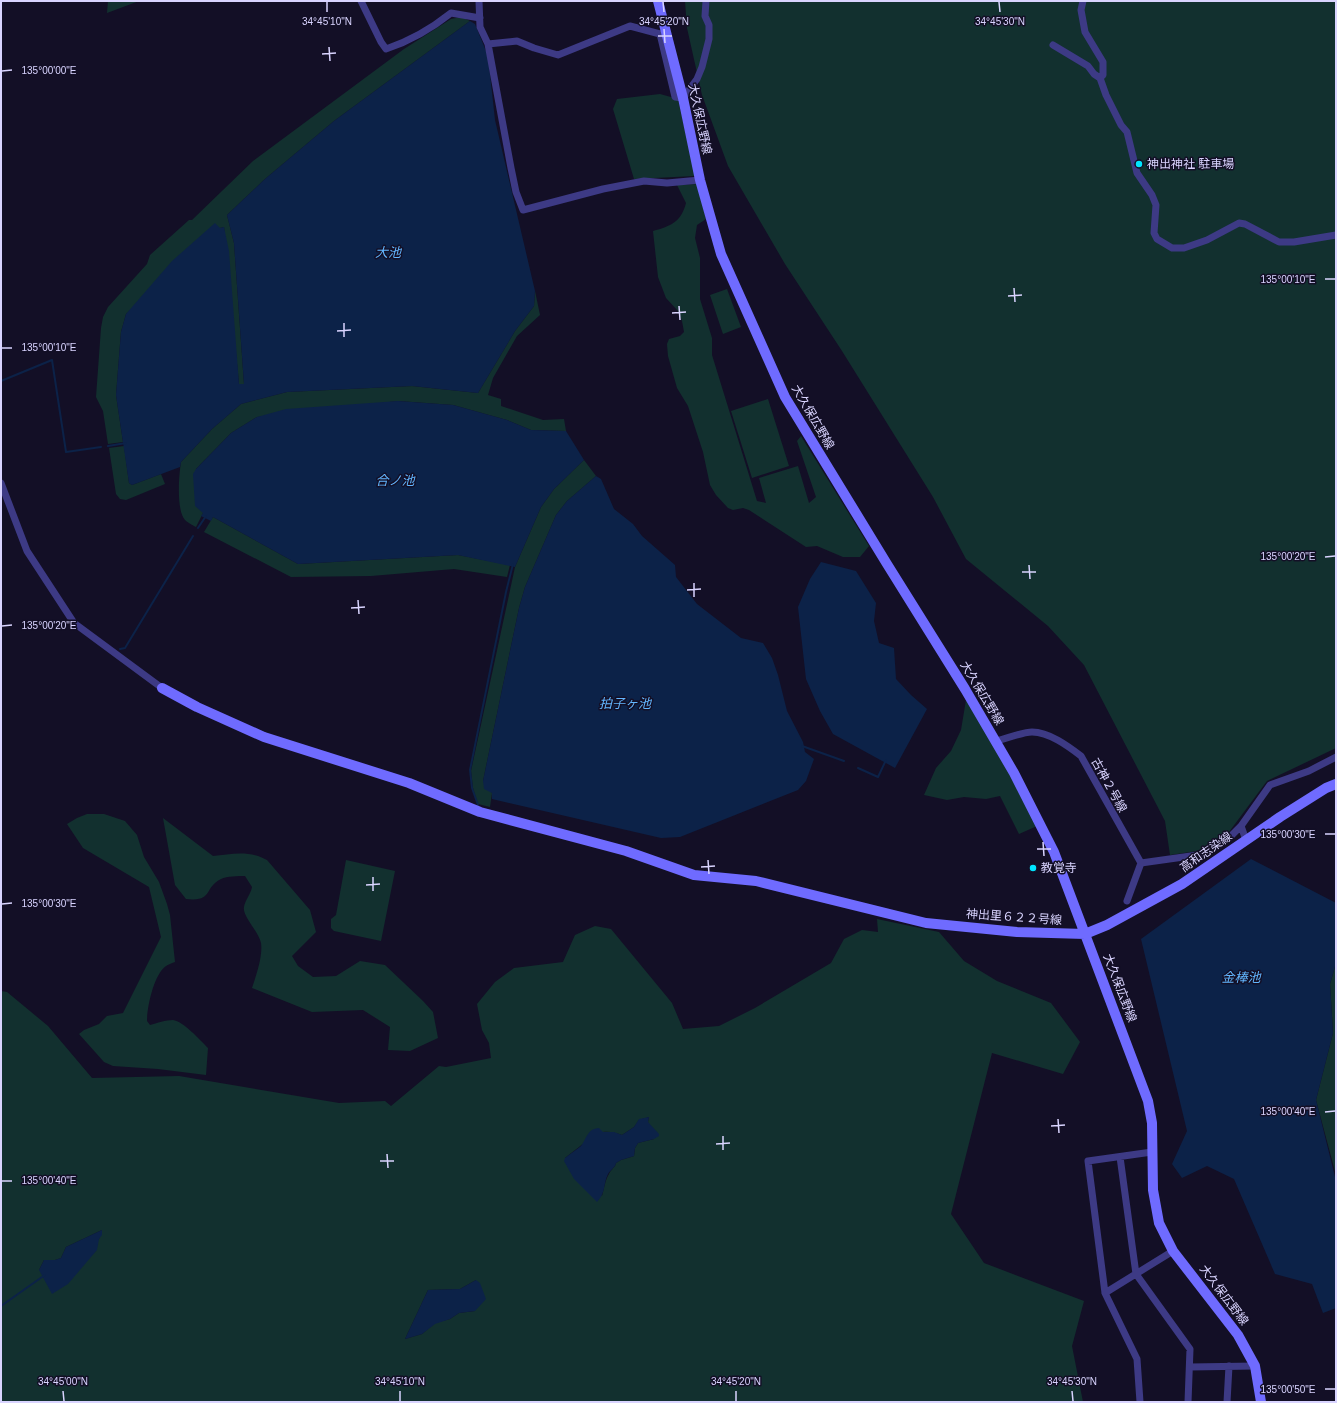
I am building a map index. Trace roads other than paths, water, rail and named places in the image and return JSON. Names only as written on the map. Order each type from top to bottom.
[{"type":"street","points":[[361,1],[381,42],[386,49],[403,43],[435,26],[451,14],[480,18]]},
{"type":"street","points":[[479,1],[480,27],[488,44],[516,192],[523,210],[603,189],[644,181],[667,183],[700,180]]},
{"type":"street","name":"大久保広野線","points":[[658,1],[683,98],[700,180],[721,254],[785,397],[996,741],[1054,852],[1148,1101],[1152,1123],[1153,1190],[1159,1224],[1173,1251],[1238,1335],[1255,1366],[1261,1402]]},
{"type":"street","points":[[488,44],[517,41],[558,55],[630,26],[660,34],[675,97],[683,98],[697,79],[705,55],[709,32],[709,25],[705,16],[706,1]]},
{"type":"street","points":[[1083,1],[1081,10],[1084,32],[1103,62],[1103,75],[1100,78]]},
{"type":"street","points":[[1053,45],[1088,66],[1094,74],[1100,78],[1106,95],[1121,125],[1127,132],[1137,174],[1152,195],[1156,205],[1154,233],[1157,240],[1172,248],[1184,248],[1207,240],[1239,223],[1245,224],[1279,242],[1294,242],[1336,235]]},
{"type":"street","points":[[1,483],[27,551],[74,624],[162,688]]},
{"type":"street","name":"神出里６２２号線","points":[[162,688],[197,707],[264,737],[409,783],[480,812],[626,851],[694,875],[756,881],[926,924],[941,924],[1017,932],[1085,934]]},
{"type":"street","name":"古神２号線","points":[[996,741],[1031,732],[1046,734],[1081,756],[1141,863]]},
{"type":"street","points":[[1127,901],[1141,863],[1205,854],[1228,839],[1241,826],[1270,785],[1309,770],[1336,757]]},
{"type":"street","name":"高和志染線","points":[[1085,934],[1107,925],[1182,884],[1326,788],[1336,784]]},
{"type":"street","points":[[1241,826],[1246,840]]},
{"type":"street","points":[[1140,1402],[1137,1359],[1105,1293],[1088,1161],[1152,1152]]},
{"type":"street","points":[[1120,1157],[1136,1274],[1190,1349],[1188,1402]]},
{"type":"street","points":[[1105,1293],[1173,1251]]},
{"type":"street","points":[[1227,1402],[1229,1366]]},
{"type":"street","points":[[1190,1367],[1255,1366]]},
{"type":"water","name":"大池","points":[[470,21],[475,24],[488,56],[495,120],[535,291],[534,306],[515,331],[478,393],[412,386],[287,392],[241,404],[212,429],[181,462],[180,467],[132,485],[129,483],[116,395],[121,332],[126,314],[172,261],[215,223],[220,228],[224,227],[229,251],[239,384],[244,384],[234,243],[227,215],[265,179],[334,121]]},
{"type":"water","name":"合ノ池","points":[[398,401],[453,405],[507,420],[531,430],[566,431],[584,460],[554,489],[541,507],[515,567],[458,555],[298,564],[213,517],[211,521],[201,516],[203,513],[195,506],[193,474],[196,469],[231,433],[257,417],[286,409]]},
{"type":"water","name":"拍子ヶ池","points":[[596,476],[601,479],[614,509],[633,524],[642,536],[675,565],[676,577],[697,604],[741,638],[763,643],[772,658],[787,711],[803,742],[805,752],[814,759],[806,781],[798,790],[680,837],[661,838],[492,799],[492,793],[484,789],[483,781],[519,608],[525,587],[556,515],[567,501]]},
{"type":"water","points":[[821,562],[856,571],[876,603],[874,621],[879,643],[894,648],[896,679],[927,709],[895,768],[833,734],[820,711],[806,679],[798,607],[810,579]]},
{"type":"water","name":"金棒池","points":[[1251,859],[1336,903],[1336,963],[1330,984],[1333,1033],[1316,1100],[1336,1181],[1336,1308],[1323,1313],[1312,1284],[1275,1274],[1234,1179],[1207,1166],[1182,1178],[1172,1164],[1187,1131],[1141,939]]},
{"type":"water","points":[[649,1117],[648,1122],[659,1134],[659,1136],[654,1139],[638,1143],[635,1148],[634,1156],[616,1163],[606,1178],[602,1195],[597,1202],[574,1179],[564,1161],[565,1158],[581,1146],[592,1130],[599,1128],[603,1132],[614,1132],[622,1135],[634,1127],[639,1119]]},
{"type":"water","points":[[102,1230],[102,1235],[99,1239],[97,1250],[68,1284],[52,1294],[39,1270],[44,1260],[55,1260],[61,1258],[66,1247]]},
{"type":"water","points":[[476,1280],[480,1283],[486,1299],[475,1311],[459,1313],[450,1319],[435,1324],[422,1334],[405,1339],[428,1290],[460,1289]]},
{"type":"waterway","points":[[1,381],[52,360],[66,452],[101,447]]},
{"type":"waterway","points":[[108,446],[126,443]]},
{"type":"waterway","points":[[198,528],[206,516]]},
{"type":"waterway","points":[[120,649],[125,648],[193,536]]},
{"type":"waterway","points":[[478,805],[472,788],[470,770],[513,564]]},
{"type":"waterway","points":[[802,746],[844,761]]},
{"type":"waterway","points":[[858,768],[878,777],[886,760]]},
{"type":"waterway","points":[[1,1306],[45,1275]]},
{"type":"place","name":"神出神社 駐車場","points":[[1139,164]]},
{"type":"place","name":"教覚寺","points":[[1033,868]]}]
